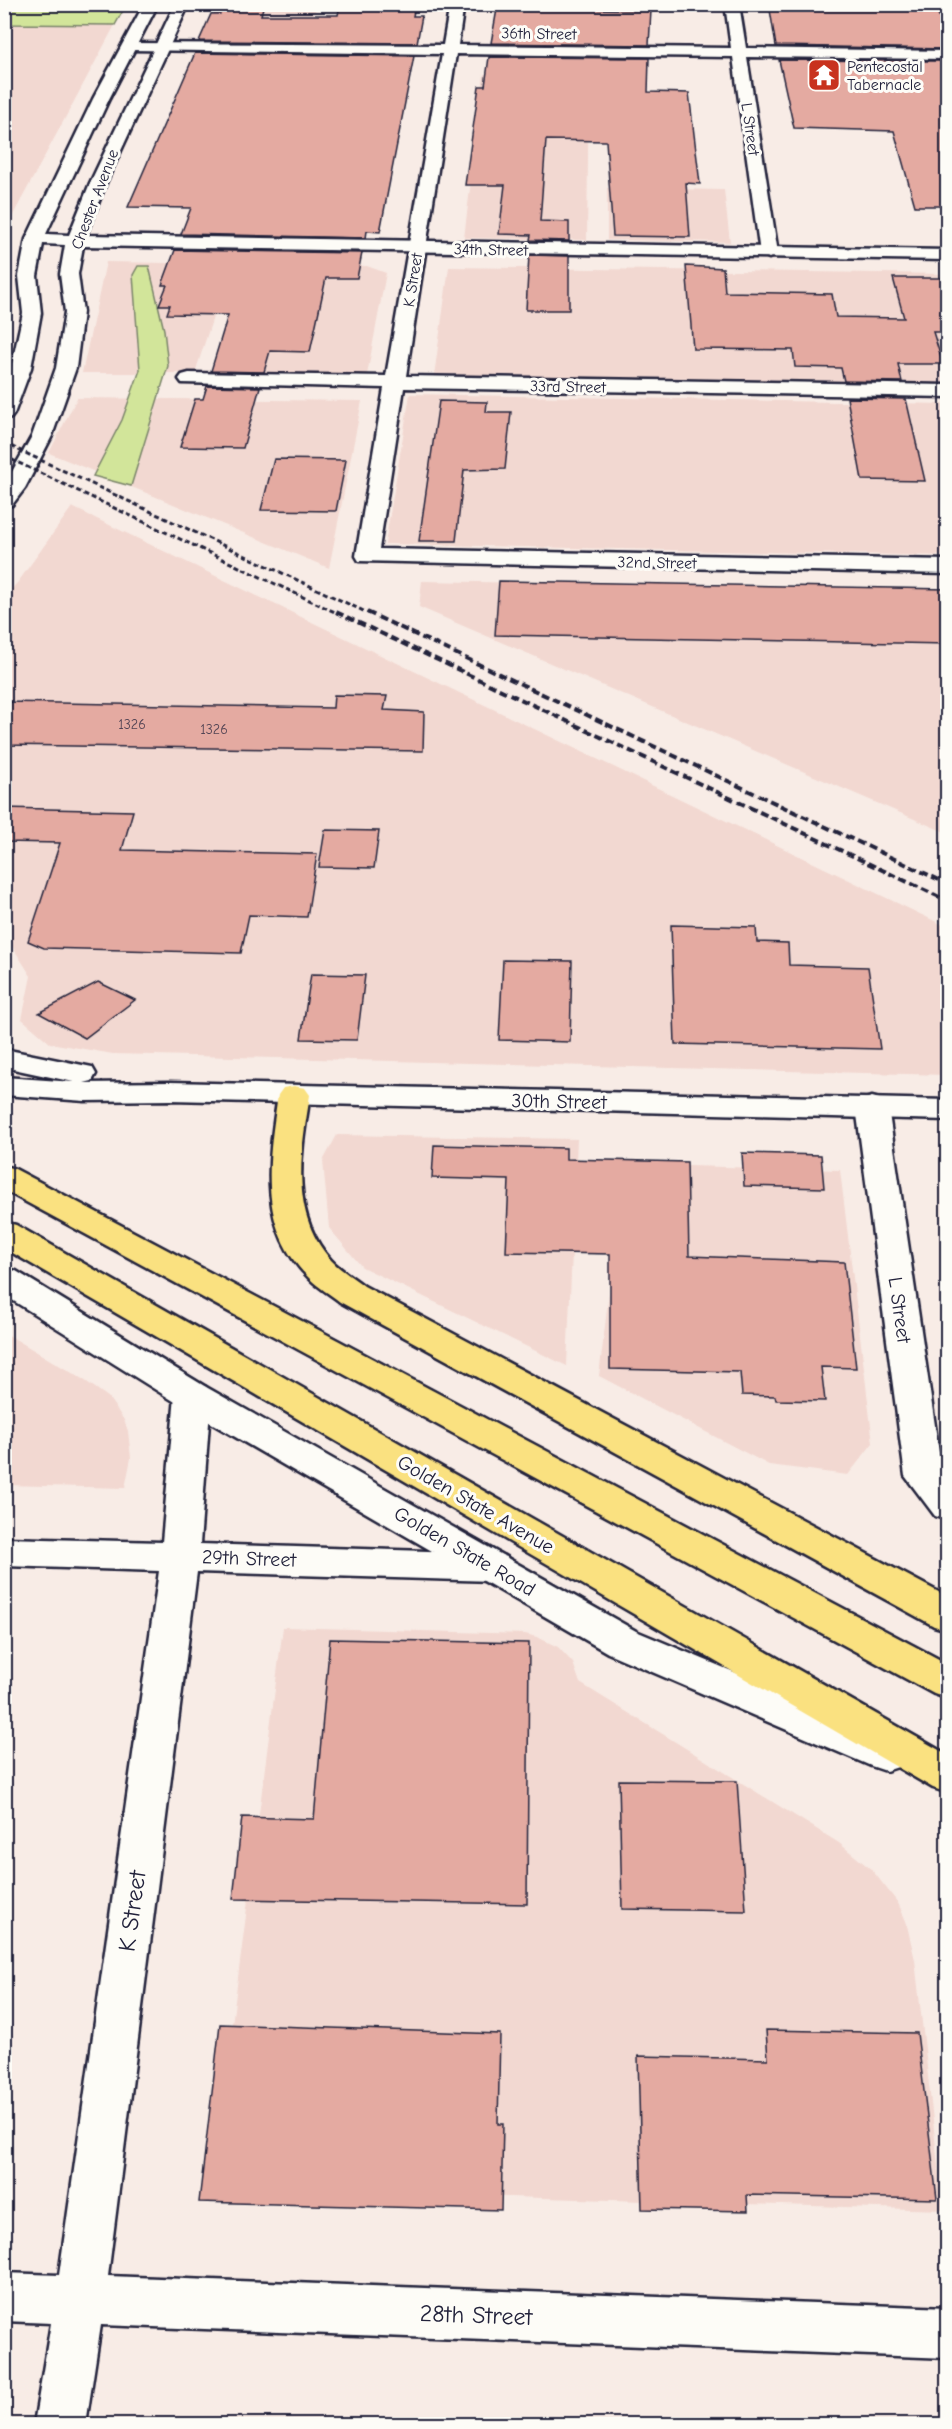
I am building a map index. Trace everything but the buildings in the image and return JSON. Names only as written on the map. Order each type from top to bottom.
[{"type":"highway","points":[[294,1095],[283,1171],[284,1204],[295,1236],[320,1268],[352,1294],[948,1615]]},
{"type":"highway","points":[[4,1176],[948,1683]]},
{"type":"highway","name":"Golden State Avenue","points":[[4,1233],[948,1778]]},
{"type":"street","name":"Chester Avenue","points":[[4,414],[21,368],[32,314],[28,276],[35,239],[64,175],[151,4]]},
{"type":"street","name":"Chester Avenue","points":[[4,500],[14,488],[42,436],[66,368],[74,312],[69,274],[75,241],[98,183],[182,4]]},
{"type":"street","name":"K Street","points":[[367,556],[457,4]]},
{"type":"street","name":"L Street","points":[[732,4],[769,253]]},
{"type":"street","name":"36th Street","points":[[130,46],[948,55]]},
{"type":"street","name":"34th Street","points":[[35,239],[418,248],[948,255]]},
{"type":"street","name":"33rd Street","points":[[189,379],[948,392]]},
{"type":"street","name":"32nd Street","points":[[367,556],[948,567]]},
{"type":"street","name":"30th Street","points":[[4,1058],[171,1091]]},
{"type":"street","name":"30th Street","points":[[4,1086],[85,1092],[171,1091],[948,1110]]},
{"type":"street","name":"L Street","points":[[872,1107],[924,1476],[948,1506]]},
{"type":"street","name":"Golden State Road","points":[[4,1279],[193,1396],[622,1642],[948,1778]]},
{"type":"street","name":"K Street","points":[[60,2424],[80,2300],[180,1556],[193,1396]]},
{"type":"street","name":"29th Street","points":[[4,1552],[493,1567]]},
{"type":"street","name":"28th Street","points":[[4,2297],[948,2333]]},
{"type":"shaded area","points":[[219,5],[317,5],[305,40],[204,39]]},
{"type":"shaded area","points":[[4,24],[115,25],[5,230]]},
{"type":"shaded area","points":[[484,74],[589,75],[587,240],[464,238]]},
{"type":"shaded area","points":[[607,188],[724,190],[730,242],[607,240]]},
{"type":"shaded area","points":[[106,262],[230,264],[195,373],[82,373]]},
{"type":"shaded area","points":[[251,264],[367,266],[386,273],[367,375],[218,373]]},
{"type":"shaded area","points":[[449,267],[947,274],[947,383],[434,376]]},
{"type":"shaded area","points":[[410,394],[947,404],[947,556],[385,544]]},
{"type":"shaded area","points":[[77,398],[362,401],[329,568],[49,453]]},
{"type":"shaded area","points":[[72,507],[947,927],[947,1075],[113,1054],[50,1043],[22,1019],[31,976],[5,935],[4,597],[18,582]]},
{"type":"shaded area","points":[[422,581],[947,590],[947,833],[419,607]]},
{"type":"shaded area","points":[[337,1135],[577,1139],[567,1366],[362,1267],[329,1228],[323,1161]]},
{"type":"shaded area","points":[[615,1164],[840,1170],[873,1443],[848,1475],[769,1465],[599,1376],[616,1234]]},
{"type":"shaded area","points":[[5,1333],[108,1397],[124,1420],[128,1431],[131,1458],[125,1488],[5,1485]]},
{"type":"shaded area","points":[[283,1627],[525,1634],[537,1637],[558,1647],[573,1663],[580,1683],[839,1843],[872,1870],[898,1903],[906,1921],[915,1960],[943,2210],[211,2188]]},
{"type":"shaded area","points":[[181,2419],[347,2424],[181,2424]]},
{"type":"green space","points":[[5,4],[126,5],[115,25],[5,24]]},
{"type":"green space","points":[[138,266],[149,266],[164,330],[168,366],[131,486],[93,476],[122,420],[140,370],[133,275]]},
{"type":"railway","points":[[4,443],[370,614]]},
{"type":"railway","points":[[4,456],[339,614]]},
{"type":"railway","points":[[336,612],[948,901]]},
{"type":"railway","points":[[367,612],[948,884]]},
{"type":"place","name":"Pentecostal Tabernacle","points":[[824,75]]}]
